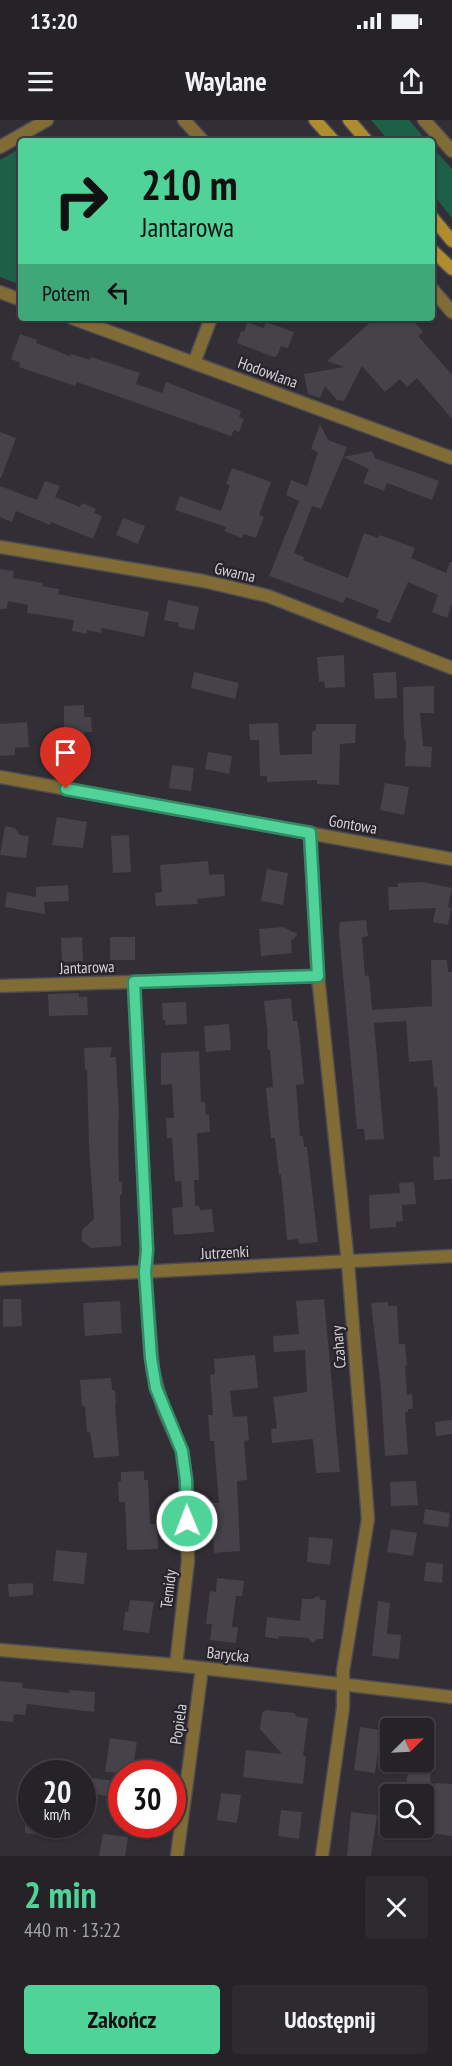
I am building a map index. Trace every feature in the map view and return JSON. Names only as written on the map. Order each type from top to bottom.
[{"type":"main road","points":[[315,120],[331,138]]},
{"type":"main road","points":[[349,120],[364,138]]},
{"type":"main road","points":[[435,221],[452,241]]},
{"type":"main road","points":[[435,253],[452,269]]},
{"type":"street","points":[[0,147],[47,120]]},
{"type":"street","points":[[184,120],[200,138]]},
{"type":"street","points":[[424,120],[452,151]]},
{"type":"street","points":[[0,292],[18,299]]},
{"type":"street","points":[[435,292],[452,312]]},
{"type":"street","name":"Hodowlana","points":[[80,321],[452,458]]},
{"type":"street","points":[[194,363],[210,321]]},
{"type":"street","name":"Gwarna","points":[[0,547],[203,581],[268,596],[452,668]]},
{"type":"street","name":"Gontowa","points":[[0,777],[452,859]]},
{"type":"street","name":"Czahary","points":[[310,833],[318,976],[348,1263],[368,1520],[343,1671],[343,1708],[322,1856]]},
{"type":"street","name":"Jantarowa","points":[[0,986],[318,976]]},
{"type":"street","name":"Temidy","points":[[134,982],[147,1250],[145,1272],[153,1372],[164,1411],[182,1451],[186,1480],[188,1562],[176,1665]]},
{"type":"street","name":"Jutrzenki","points":[[0,1279],[452,1256]]},
{"type":"street","name":"Barycka","points":[[0,1650],[176,1665],[452,1697]]},
{"type":"street","name":"Popiela","points":[[177,1856],[202,1668]]},
{"type":"green space","points":[[371,120],[409,120],[424,138],[386,138]]},
{"type":"green space","points":[[18,150],[18,284],[0,277],[0,160]]},
{"type":"green space","points":[[435,150],[452,169],[452,218],[435,197]]},
{"type":"building","points":[[372,321],[414,321],[423,332],[418,336],[452,375],[452,419],[417,378],[407,387],[400,379],[385,392],[362,366],[344,401],[337,400],[325,386],[320,398],[308,394],[304,374],[344,367],[327,361]]},
{"type":"building","points":[[247,322],[264,328],[266,322],[294,332],[288,348],[281,346],[277,356],[274,357],[237,343]]},
{"type":"building","points":[[20,334],[70,356],[71,354],[90,360],[91,357],[140,373],[136,384],[162,393],[166,382],[241,411],[239,417],[244,419],[239,432],[234,430],[231,436],[77,382],[75,386],[19,367],[20,363],[11,359]]},
{"type":"building","points":[[320,424],[328,440],[347,447],[321,509],[312,506],[294,553],[304,557],[303,560],[348,578],[364,533],[378,538],[380,535],[415,548],[411,558],[446,573],[452,562],[452,603],[447,618],[432,612],[438,595],[408,582],[390,623],[376,618],[379,610],[346,597],[343,603],[269,576],[299,501],[286,495],[291,480],[307,486],[318,452],[311,449]]},
{"type":"building","points":[[0,432],[16,438],[1,478],[0,478]]},
{"type":"building","points":[[372,451],[375,458],[439,481],[432,500],[387,483],[384,491],[363,483],[369,469],[343,457]]},
{"type":"building","points":[[232,468],[271,482],[259,515],[264,517],[256,538],[244,534],[242,538],[224,531],[226,527],[175,510],[180,496],[221,511],[230,485],[226,484]]},
{"type":"building","points":[[45,481],[60,486],[55,497],[80,507],[82,503],[96,509],[94,513],[102,516],[93,539],[16,511],[12,522],[0,517],[0,486],[37,500]]},
{"type":"building","points":[[123,518],[145,526],[138,544],[116,535]]},
{"type":"building","points":[[0,569],[14,571],[13,578],[43,583],[42,586],[59,589],[58,594],[149,612],[144,637],[102,628],[101,633],[87,630],[87,634],[72,631],[74,620],[27,613],[28,605],[8,601],[7,609],[0,609]]},
{"type":"building","points":[[168,600],[199,607],[194,630],[178,627],[179,623],[164,620]]},
{"type":"building","points":[[344,655],[345,687],[325,688],[324,681],[319,682],[317,657]]},
{"type":"building","points":[[194,672],[239,683],[235,699],[191,688]]},
{"type":"building","points":[[396,672],[397,698],[375,699],[373,673]]},
{"type":"building","points":[[434,686],[434,713],[420,713],[423,746],[432,747],[431,767],[405,766],[403,687]]},
{"type":"building","points":[[84,705],[84,717],[91,717],[92,732],[84,732],[84,738],[64,738],[64,706]]},
{"type":"building","points":[[27,722],[29,747],[15,748],[15,755],[0,756],[0,724]]},
{"type":"building","points":[[278,723],[280,755],[312,754],[312,732],[316,730],[316,724],[356,724],[355,743],[340,744],[339,785],[317,784],[317,780],[267,782],[267,776],[260,776],[259,740],[250,740],[249,724]]},
{"type":"building","points":[[208,752],[232,756],[229,774],[205,769]]},
{"type":"building","points":[[172,765],[194,768],[191,791],[169,788]]},
{"type":"building","points":[[385,783],[409,787],[404,815],[380,810]]},
{"type":"building","points":[[57,817],[87,822],[83,848],[52,845]]},
{"type":"building","points":[[5,826],[15,828],[20,835],[29,836],[26,858],[0,855]]},
{"type":"building","points":[[129,835],[131,872],[113,873],[111,836]]},
{"type":"building","points":[[208,861],[209,875],[224,874],[225,896],[197,899],[198,904],[156,906],[155,893],[162,892],[160,865]]},
{"type":"building","points":[[267,869],[288,873],[283,905],[261,901]]},
{"type":"building","points":[[423,882],[452,888],[448,907],[451,908],[448,925],[433,922],[436,908],[389,910],[388,887],[398,887],[398,883]]},
{"type":"building","points":[[68,885],[69,901],[44,902],[45,914],[5,907],[7,892],[36,897],[36,887]]},
{"type":"building","points":[[366,920],[368,936],[362,937],[365,976],[369,975],[372,1010],[432,1006],[431,960],[447,960],[448,972],[452,972],[452,1179],[434,1180],[433,1157],[440,1157],[437,1087],[434,1088],[432,1060],[409,1062],[406,1021],[374,1023],[384,1139],[365,1140],[364,1129],[357,1129],[339,931],[340,922]]},
{"type":"building","points":[[283,927],[298,934],[291,941],[292,953],[261,956],[259,929]]},
{"type":"building","points":[[82,937],[83,961],[62,962],[61,938]]},
{"type":"building","points":[[110,937],[135,937],[135,960],[110,960]]},
{"type":"building","points":[[79,993],[79,997],[87,997],[88,1015],[49,1016],[48,994]]},
{"type":"building","points":[[291,998],[293,1021],[297,1021],[299,1031],[304,1084],[296,1085],[300,1136],[303,1136],[304,1147],[307,1147],[318,1242],[299,1244],[298,1239],[287,1240],[281,1174],[279,1175],[275,1138],[271,1138],[266,1088],[273,1087],[264,1001]]},
{"type":"building","points":[[186,1002],[187,1024],[166,1025],[163,1020],[162,1003]]},
{"type":"building","points":[[229,1024],[231,1050],[206,1052],[204,1026]]},
{"type":"building","points":[[112,1047],[110,1057],[116,1057],[119,1182],[122,1182],[121,1246],[91,1248],[82,1241],[82,1230],[94,1219],[84,1048]]},
{"type":"building","points":[[199,1051],[201,1102],[205,1102],[206,1115],[209,1114],[210,1132],[197,1133],[199,1180],[194,1180],[195,1206],[199,1206],[200,1210],[212,1209],[214,1232],[174,1235],[172,1208],[183,1207],[181,1181],[175,1182],[172,1138],[167,1138],[166,1118],[174,1118],[172,1084],[161,1085],[161,1053]]},
{"type":"building","points":[[414,1182],[416,1204],[402,1205],[403,1221],[396,1222],[396,1227],[370,1229],[369,1195],[400,1193],[399,1183]]},
{"type":"building","points":[[3,1299],[21,1299],[22,1326],[3,1327]]},
{"type":"building","points":[[324,1299],[340,1472],[316,1473],[313,1439],[272,1443],[271,1429],[277,1428],[273,1397],[307,1392],[305,1350],[274,1352],[273,1336],[299,1334],[296,1301]]},
{"type":"building","points":[[120,1301],[122,1333],[85,1336],[83,1303]]},
{"type":"building","points":[[388,1302],[388,1306],[397,1306],[399,1344],[405,1344],[407,1395],[412,1394],[413,1409],[405,1412],[408,1454],[385,1456],[381,1389],[371,1303]]},
{"type":"building","points":[[255,1355],[258,1388],[230,1391],[233,1417],[247,1416],[249,1440],[244,1441],[247,1480],[237,1481],[240,1551],[214,1553],[212,1503],[219,1503],[214,1441],[210,1441],[208,1415],[213,1415],[210,1375],[215,1374],[214,1359]]},
{"type":"building","points":[[111,1378],[112,1390],[115,1390],[119,1456],[94,1458],[90,1432],[87,1432],[85,1406],[82,1406],[80,1380]]},
{"type":"building","points":[[452,1420],[452,1434],[436,1436],[435,1422]]},
{"type":"building","points":[[144,1471],[144,1480],[148,1480],[150,1524],[157,1524],[158,1549],[127,1550],[125,1502],[119,1502],[118,1482],[121,1481],[121,1472]]},
{"type":"building","points":[[416,1481],[418,1505],[391,1506],[390,1482]]},
{"type":"building","points":[[425,1509],[450,1513],[448,1527],[423,1524]]},
{"type":"building","points":[[391,1529],[417,1533],[413,1556],[387,1552]]},
{"type":"building","points":[[309,1537],[333,1539],[330,1565],[307,1562]]},
{"type":"building","points":[[56,1550],[87,1553],[84,1584],[53,1581]]},
{"type":"building","points":[[426,1562],[443,1564],[442,1583],[424,1581]]},
{"type":"building","points":[[217,1578],[244,1581],[242,1596],[236,1596],[232,1627],[238,1627],[236,1643],[210,1640],[212,1624],[206,1624],[210,1591],[216,1592]]},
{"type":"building","points":[[33,1583],[33,1595],[9,1597],[8,1584]]},
{"type":"building","points":[[318,1596],[321,1600],[326,1600],[323,1639],[317,1639],[313,1643],[308,1638],[265,1637],[267,1617],[300,1621],[302,1599],[312,1599]]},
{"type":"building","points":[[130,1600],[154,1602],[149,1633],[123,1630],[125,1612],[128,1612]]},
{"type":"building","points":[[378,1601],[390,1603],[387,1634],[401,1635],[399,1659],[372,1656]]},
{"type":"building","points":[[0,1681],[23,1683],[22,1688],[69,1693],[69,1690],[95,1692],[94,1712],[27,1704],[25,1715],[14,1714],[13,1722],[0,1721]]},
{"type":"building","points":[[266,1710],[294,1713],[297,1717],[308,1718],[303,1756],[306,1756],[303,1784],[243,1777],[246,1750],[282,1754],[260,1729],[262,1713]]},
{"type":"building","points":[[360,1727],[380,1730],[375,1773],[354,1770]]},
{"type":"building","points":[[110,1738],[137,1742],[134,1760],[108,1760],[108,1772],[105,1772]]},
{"type":"building","points":[[408,1772],[431,1772],[430,1784],[406,1783]]},
{"type":"building","points":[[96,1778],[108,1780],[108,1796],[96,1794]]},
{"type":"building","points":[[435,1783],[452,1784],[452,1836],[434,1834]]},
{"type":"building","points":[[221,1793],[241,1795],[237,1823],[217,1820]]},
{"type":"building","points":[[281,1810],[302,1812],[299,1839],[278,1836]]},
{"type":"building","points":[[351,1812],[377,1815],[371,1856],[347,1856]]},
{"type":"building","points":[[103,1834],[108,1835],[108,1838],[128,1838],[125,1856],[99,1856]]},
{"type":"route","points":[[66,789],[310,833],[318,976],[134,982],[147,1250],[145,1272],[151,1358],[156,1388],[182,1451],[186,1480],[187,1521]]}]
